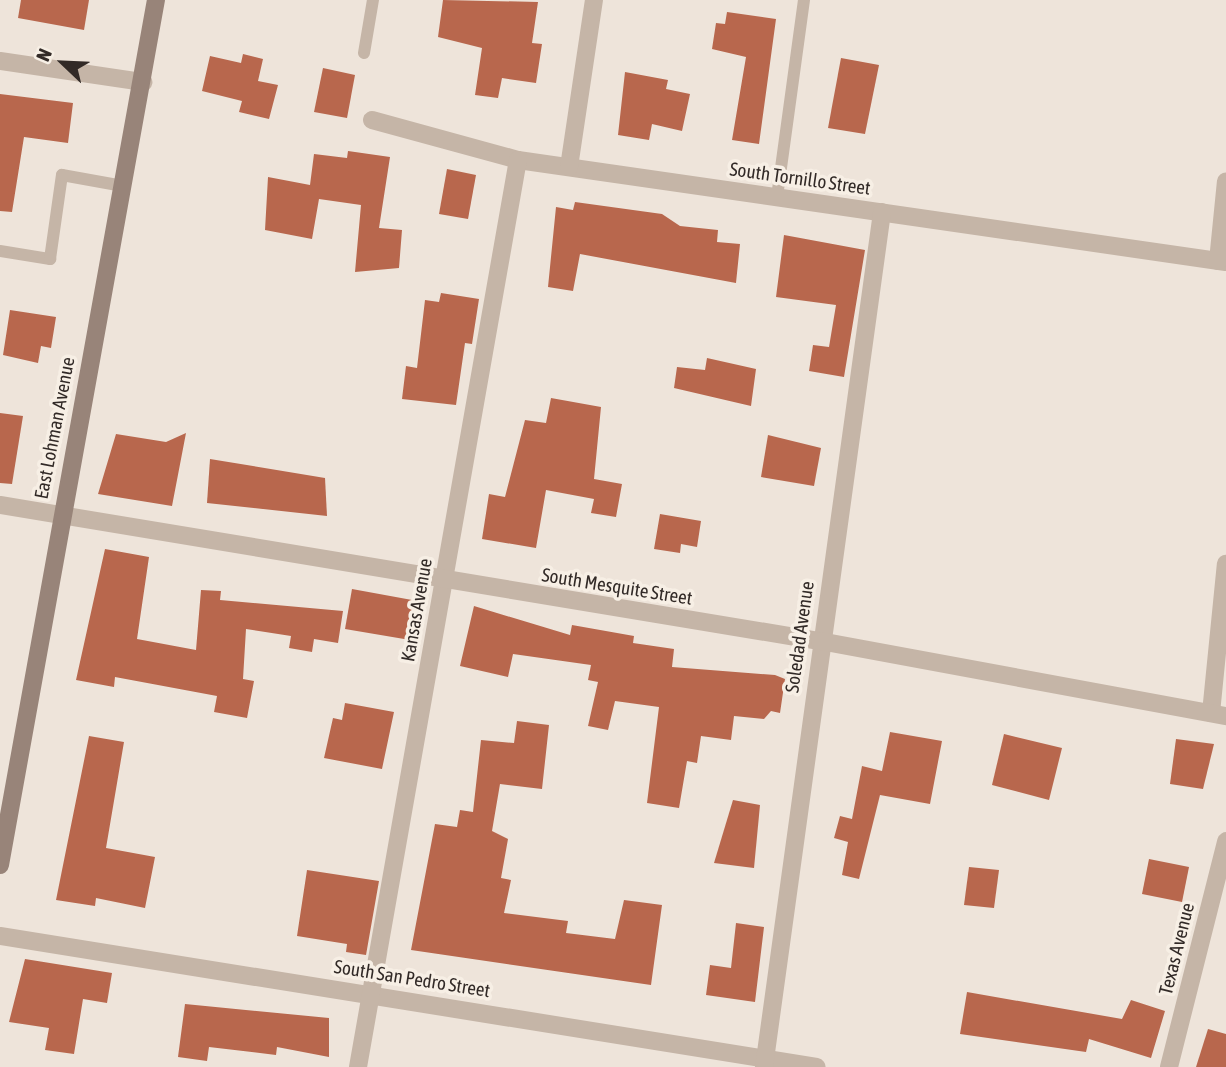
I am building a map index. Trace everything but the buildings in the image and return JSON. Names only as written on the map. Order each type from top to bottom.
[{"type":"main road","name":"East Lohman Avenue","points":[[0,865],[59,515],[143,82],[156,0]]},
{"type":"street","points":[[569,167],[594,0]]},
{"type":"street","points":[[0,61],[143,82]]},
{"type":"street","name":"South Tornillo Street","points":[[372,120],[518,160],[1222,262]]},
{"type":"street","name":"Kansas Avenue","points":[[358,1067],[518,160]]},
{"type":"street","points":[[1222,262],[1226,181]]},
{"type":"street","name":"Soledad Avenue","points":[[764,1063],[820,641],[882,212]]},
{"type":"street","name":"South Mesquite Street","points":[[0,505],[820,641],[1219,715]]},
{"type":"street","points":[[1219,715],[1226,564]]},
{"type":"street","name":"Texas Avenue","points":[[1169,1067],[1226,841]]},
{"type":"street","name":"South San Pedro Street","points":[[0,936],[371,993],[764,1063],[817,1067]]},
{"type":"lane","points":[[364,53],[373,0]]},
{"type":"lane","points":[[777,197],[804,0]]},
{"type":"lane","points":[[0,251],[50,259],[62,176],[122,187]]}]
